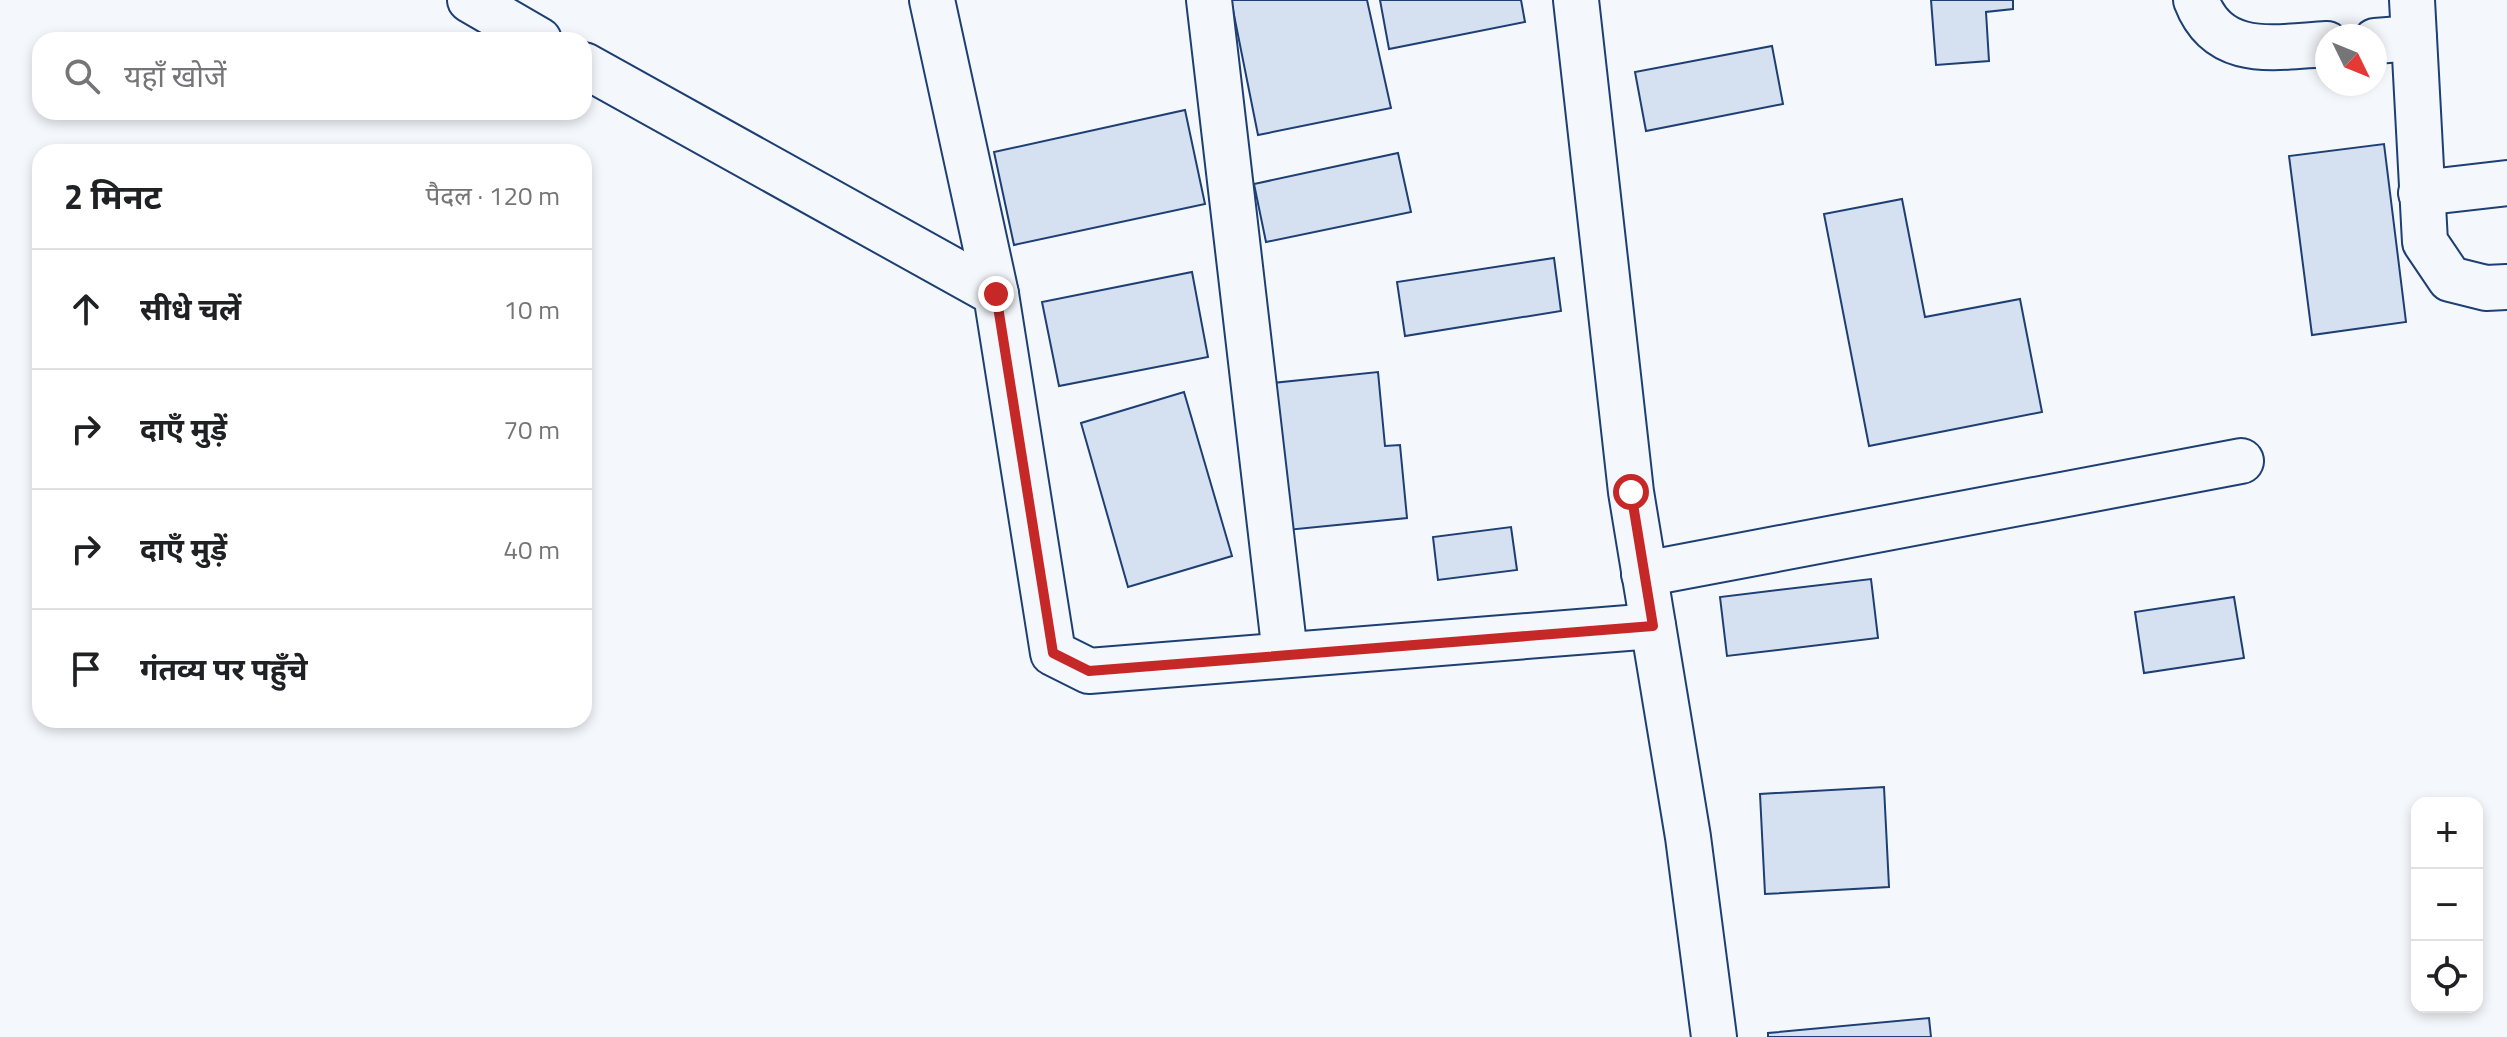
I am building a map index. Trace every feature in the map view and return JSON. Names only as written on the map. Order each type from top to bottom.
[{"type":"street","points":[[932,0],[996,294],[1053,653],[1089,671],[1653,626]]},
{"type":"street","points":[[1209,0],[1285,654]]},
{"type":"street","points":[[1576,0],[1631,492],[1688,837],[1714,1037]]},
{"type":"street","points":[[2196,0],[2204,21],[2230,42],[2262,47],[2315,45]]},
{"type":"street","points":[[474,1],[526,32]]},
{"type":"street","points":[[2400,26],[2425,242],[2450,279],[2486,288],[2507,287]]},
{"type":"street","points":[[592,69],[996,294]]},
{"type":"street","points":[[2421,193],[2507,183]]},
{"type":"street","points":[[1644,574],[2241,461]]},
{"type":"building","points":[[1231,0],[1367,0],[1391,108],[1258,135]]},
{"type":"building","points":[[1380,0],[1521,0],[1525,22],[1389,49]]},
{"type":"building","points":[[1931,0],[2013,0],[2013,9],[1986,12],[1989,61],[1936,65]]},
{"type":"building","points":[[1772,46],[1783,104],[1646,131],[1635,72]]},
{"type":"building","points":[[1185,110],[1205,204],[1014,245],[994,152]]},
{"type":"building","points":[[2384,144],[2406,322],[2312,335],[2289,156]]},
{"type":"building","points":[[1398,153],[1411,212],[1266,242],[1254,184]]},
{"type":"building","points":[[1902,199],[1925,317],[2020,299],[2042,412],[1869,446],[1824,214]]},
{"type":"building","points":[[1554,258],[1561,311],[1405,336],[1397,282]]},
{"type":"building","points":[[1192,272],[1208,357],[1059,386],[1042,302]]},
{"type":"building","points":[[1378,372],[1385,446],[1400,445],[1407,518],[1287,530],[1273,383]]},
{"type":"building","points":[[1184,392],[1232,556],[1128,587],[1081,423]]},
{"type":"building","points":[[1511,527],[1517,570],[1438,580],[1433,537]]},
{"type":"building","points":[[1871,579],[1878,638],[1727,656],[1720,597]]},
{"type":"building","points":[[2234,597],[2244,658],[2144,673],[2135,612]]},
{"type":"building","points":[[1884,787],[1889,887],[1765,894],[1760,794]]},
{"type":"building","points":[[1929,1018],[1931,1037],[1768,1037],[1768,1033]]},
{"type":"route","points":[[996,294],[1053,653],[1089,671],[1653,626],[1631,492]]}]
